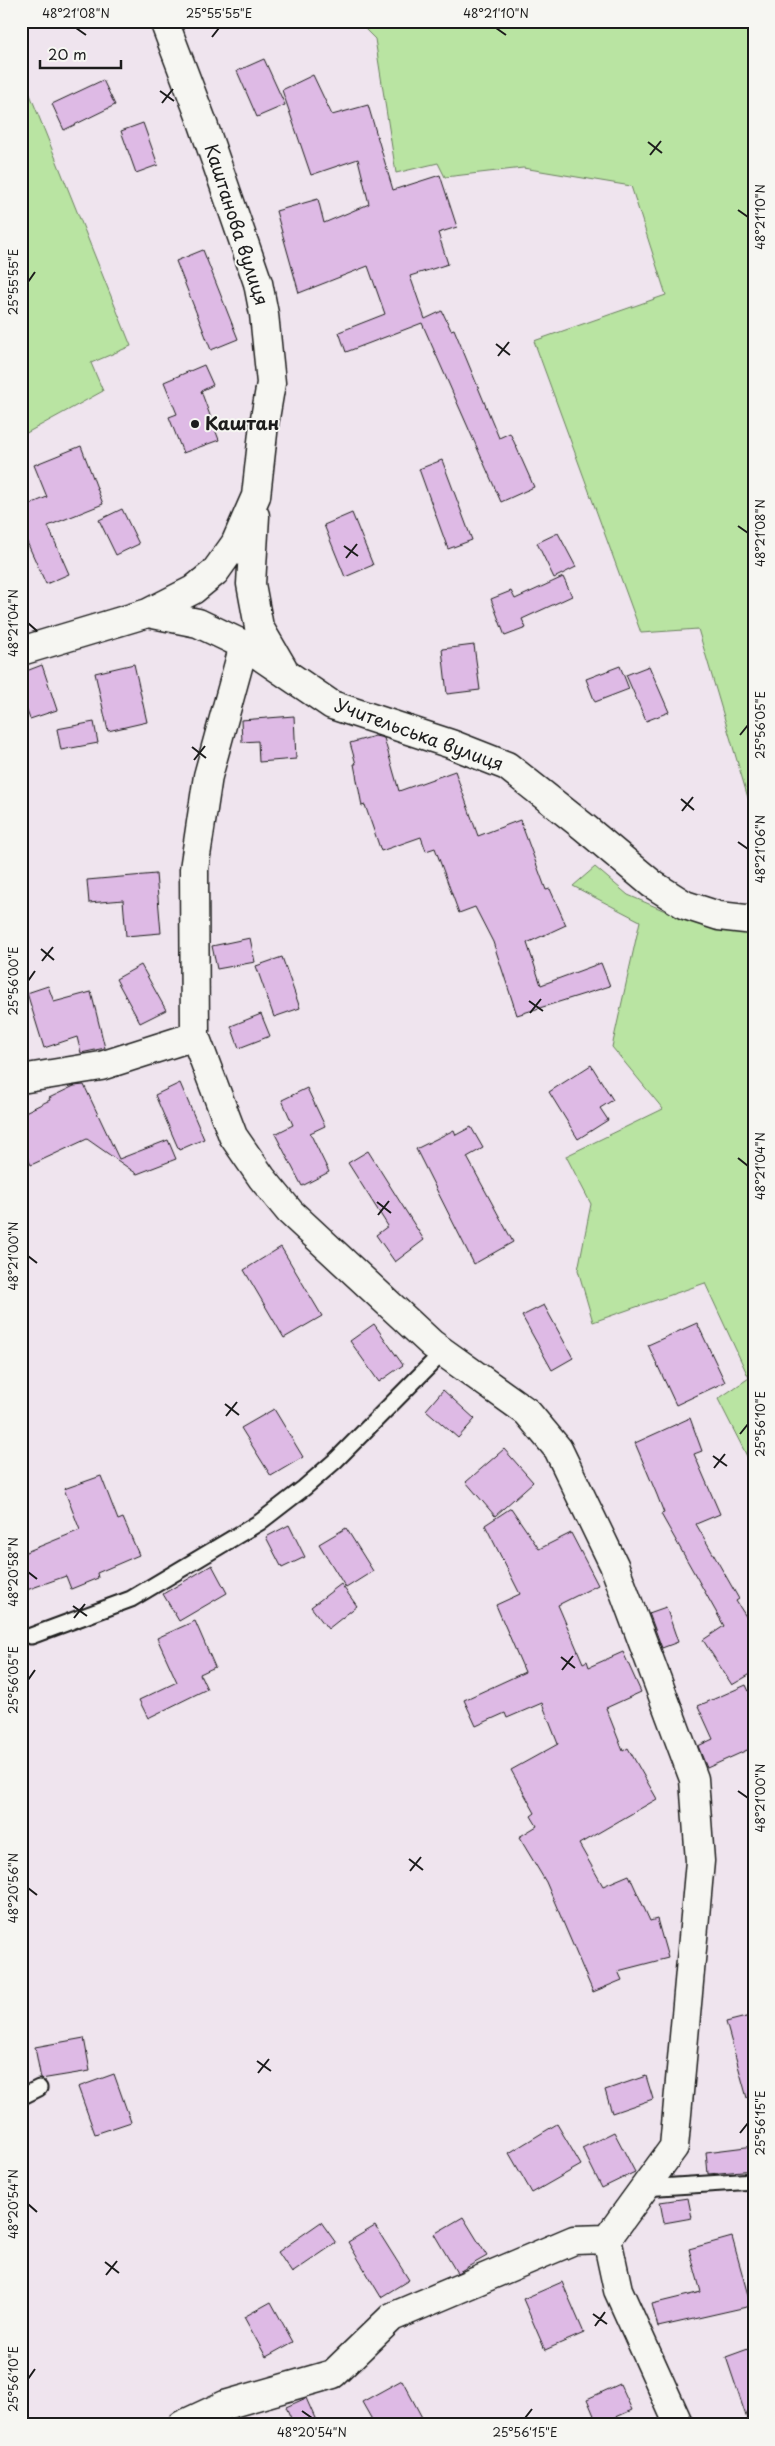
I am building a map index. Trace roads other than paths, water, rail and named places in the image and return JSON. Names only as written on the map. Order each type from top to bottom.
[{"type":"street","name":"Каштанова вулиця","points":[[21,651],[148,613],[193,590],[215,572],[235,544],[256,496],[264,424],[271,383],[264,314],[258,283],[202,120],[164,21]]},
{"type":"street","points":[[256,496],[251,584],[259,627],[286,674]]},
{"type":"street","name":"Учительська вулиця","points":[[148,613],[198,622],[244,645],[332,705],[451,744],[507,766],[652,884],[685,905],[720,916],[754,920]]},
{"type":"street","points":[[244,645],[208,776],[194,869],[195,1036],[234,1136],[262,1178],[304,1225],[443,1352],[527,1412],[558,1449],[614,1565],[694,1779],[700,1861],[674,2147],[607,2239],[618,2290],[679,2425]]},
{"type":"street","points":[[21,1079],[101,1066],[195,1036]]},
{"type":"street","points":[[182,2425],[225,2405],[333,2374],[392,2317],[574,2240],[607,2239]]},
{"type":"lane","points":[[31,1636],[131,1599],[260,1522],[336,1460],[443,1352]]},
{"type":"lane","points":[[21,2098],[39,2088]]},
{"type":"lane","points":[[644,2188],[754,2181]]},
{"type":"place","name":"Каштан","points":[[195,424]]}]
